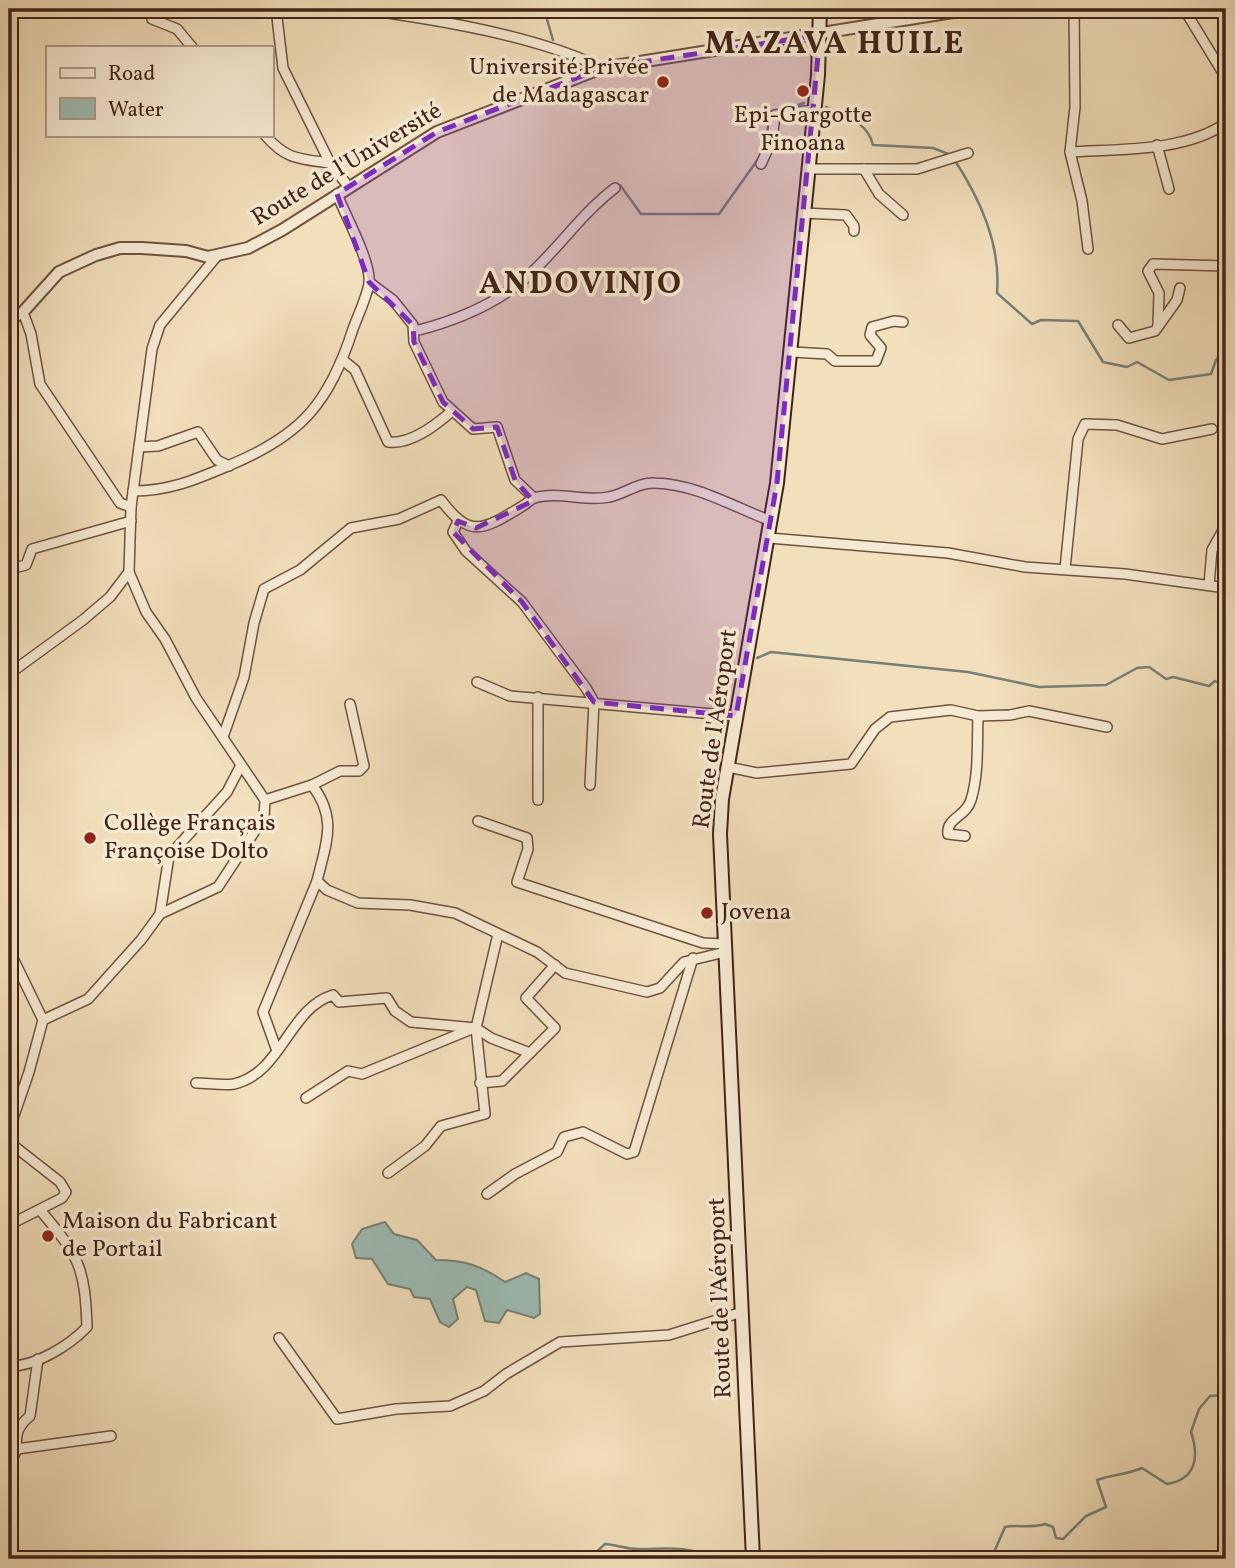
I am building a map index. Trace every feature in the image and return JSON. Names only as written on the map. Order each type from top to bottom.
[{"type":"main road","name":"Route de l'Aéroport","points":[[753,1559],[720,834],[727,767],[769,538],[792,352],[820,35],[820,9]]},
{"type":"street","points":[[153,9],[152,19],[177,29],[191,46]]},
{"type":"street","points":[[276,9],[283,68],[330,163],[348,186]]},
{"type":"street","points":[[359,9],[424,13],[574,54],[601,68]]},
{"type":"street","name":"Route de l'Université","points":[[9,320],[23,312],[59,272],[120,248],[186,251],[217,256],[248,248],[282,230],[437,132],[601,68],[972,9]]},
{"type":"street","points":[[1074,9],[1075,107],[1070,152],[1082,201],[1088,250]]},
{"type":"street","points":[[1184,9],[1226,78]]},
{"type":"street","points":[[764,120],[775,115],[813,110]]},
{"type":"street","points":[[761,164],[772,140],[775,115]]},
{"type":"street","points":[[1070,152],[1157,145],[1208,135],[1226,123]]},
{"type":"street","points":[[266,136],[278,150],[288,156],[330,163]]},
{"type":"street","points":[[1157,145],[1169,189]]},
{"type":"street","points":[[809,169],[917,169],[968,153]]},
{"type":"street","points":[[863,169],[879,194],[903,215]]},
{"type":"street","points":[[415,331],[484,308],[509,292],[528,276],[572,226],[615,188]]},
{"type":"street","points":[[133,491],[182,485],[285,439],[321,399],[344,362],[369,282],[366,266],[337,194]]},
{"type":"street","points":[[804,213],[846,215],[855,226],[854,231]]},
{"type":"street","points":[[160,914],[218,887],[264,817],[265,800],[240,767],[146,612],[129,572],[131,507],[152,349],[160,325],[217,256]]},
{"type":"street","points":[[1158,326],[1159,293],[1147,271],[1153,264],[1226,266]]},
{"type":"street","points":[[369,282],[393,300],[413,324],[414,342],[443,402],[473,429],[497,426],[515,480],[534,498]]},
{"type":"street","points":[[1118,325],[1129,338],[1150,334],[1177,300],[1180,288]]},
{"type":"street","points":[[23,312],[40,384],[120,503],[131,507]]},
{"type":"street","points":[[792,352],[827,354],[835,362],[876,361],[881,348],[870,335],[872,327],[894,321],[903,322]]},
{"type":"street","points":[[344,362],[355,370],[388,442],[396,443],[417,435],[452,411]]},
{"type":"street","points":[[1065,569],[1078,439],[1085,424],[1117,425],[1162,439],[1212,429]]},
{"type":"street","points":[[139,447],[158,446],[198,432],[217,460],[229,466]]},
{"type":"street","points":[[223,737],[244,677],[254,623],[264,589],[300,570],[351,528],[399,519],[441,500],[457,521],[476,528],[492,523],[534,498],[611,497],[635,486],[654,483],[700,492],[771,521]]},
{"type":"street","points":[[9,569],[26,565],[32,549],[131,521]]},
{"type":"street","points":[[457,521],[453,532],[466,551],[522,602],[571,665],[594,702],[590,785]]},
{"type":"street","points":[[1209,585],[1212,550],[1226,525]]},
{"type":"street","points":[[769,538],[948,552],[1025,567],[1065,569],[1226,588]]},
{"type":"street","points":[[9,674],[83,620],[110,597],[129,572]]},
{"type":"street","points":[[477,682],[510,696],[736,716]]},
{"type":"street","points":[[538,697],[538,800]]},
{"type":"street","points":[[265,800],[312,785],[340,771],[359,771],[365,766],[350,704]]},
{"type":"street","points":[[727,767],[757,773],[850,764],[876,729],[890,717],[951,710],[978,716],[1010,715],[1029,711],[1107,727]]},
{"type":"street","points":[[965,836],[954,837],[948,834],[947,828],[951,821],[963,816],[971,801],[978,716]]},
{"type":"street","points":[[43,1020],[88,999],[141,940],[160,914],[169,856],[227,792],[240,767]]},
{"type":"street","points":[[277,1051],[263,1012],[317,881],[330,822],[323,799],[312,785]]},
{"type":"street","points":[[478,821],[527,838],[528,849],[517,882],[724,948]]},
{"type":"street","points":[[317,881],[327,890],[358,903],[410,905],[455,912],[537,952],[565,973],[647,992],[660,988],[684,962],[724,948]]},
{"type":"street","points":[[388,1173],[425,1146],[441,1126],[485,1114],[476,1028],[498,934]]},
{"type":"street","points":[[9,950],[43,1020],[9,1130]]},
{"type":"street","points":[[487,1194],[515,1174],[557,1152],[564,1137],[583,1132],[627,1154],[634,1152],[693,958]]},
{"type":"street","points":[[480,1083],[502,1081],[555,1028],[526,998],[555,965]]},
{"type":"street","points":[[196,1083],[234,1084],[261,1072],[317,1000],[333,995],[339,1002],[387,998],[395,1011],[411,1022],[476,1028],[491,1038],[530,1054]]},
{"type":"street","points":[[306,1098],[348,1071],[362,1074],[476,1028]]},
{"type":"street","points":[[9,1142],[60,1181],[66,1192],[62,1198],[9,1224]]},
{"type":"street","points":[[9,1366],[38,1359],[79,1336],[87,1327],[83,1271],[59,1233],[40,1210]]},
{"type":"street","points":[[279,1338],[337,1419],[396,1409],[450,1406],[484,1391],[506,1374],[560,1342],[669,1335],[742,1312]]},
{"type":"street","points":[[9,1466],[17,1449],[16,1437],[22,1423],[30,1416],[38,1359]]},
{"type":"street","points":[[17,1449],[111,1436]]},
{"type":"highlighted area","points":[[820,35],[777,483],[736,716],[594,702],[522,602],[453,532],[458,521],[476,528],[533,501],[515,480],[497,427],[473,429],[443,402],[414,342],[413,325],[369,282],[337,194],[437,132],[602,68]]},
{"type":"water","points":[[385,1222],[394,1234],[417,1240],[436,1260],[473,1265],[505,1282],[526,1273],[539,1279],[540,1314],[534,1318],[507,1310],[499,1323],[485,1321],[476,1290],[467,1287],[453,1299],[458,1319],[449,1327],[440,1322],[430,1299],[414,1297],[410,1289],[388,1284],[372,1259],[356,1258],[352,1244],[362,1229]]},
{"type":"waterway","points":[[544,9],[553,40]]},
{"type":"waterway","points":[[782,110],[804,103]]},
{"type":"waterway","points":[[826,107],[861,126],[873,145],[933,148],[951,155]]},
{"type":"waterway","points":[[765,146],[769,120]]},
{"type":"waterway","points":[[620,185],[641,214],[719,214],[761,155]]},
{"type":"waterway","points":[[954,159],[987,223],[996,257],[997,293],[1032,324],[1041,320],[1078,321],[1103,362],[1127,367],[1137,362],[1169,380],[1211,374],[1216,360],[1226,350]]},
{"type":"waterway","points":[[757,658],[771,652],[968,672],[1039,687],[1106,685],[1137,668],[1149,667],[1166,679],[1173,677],[1209,686],[1215,681],[1226,687]]},
{"type":"waterway","points":[[991,1559],[1005,1527],[1045,1524],[1053,1527],[1056,1538],[1063,1539],[1086,1516],[1106,1507],[1097,1480],[1142,1468],[1167,1484],[1185,1477],[1195,1458],[1191,1432],[1199,1409],[1210,1396],[1226,1395]]},
{"type":"waterway","points":[[572,1559],[593,1555],[605,1544],[634,1549],[686,1550],[716,1559]]},
{"type":"place","name":"Université Privée de Madagascar","points":[[663,82]]},
{"type":"place","name":"Epi-Gargotte Finoana","points":[[803,91]]},
{"type":"place","name":"Collège Français Françoise Dolto","points":[[90,838]]},
{"type":"place","name":"Jovena","points":[[707,913]]},
{"type":"place","name":"Maison du Fabricant de Portail","points":[[48,1236]]},
{"type":"district","name":"MAZAVA HUILE","points":[[835,45]]},
{"type":"district","name":"ANDOVINJO","points":[[581,285]]}]
